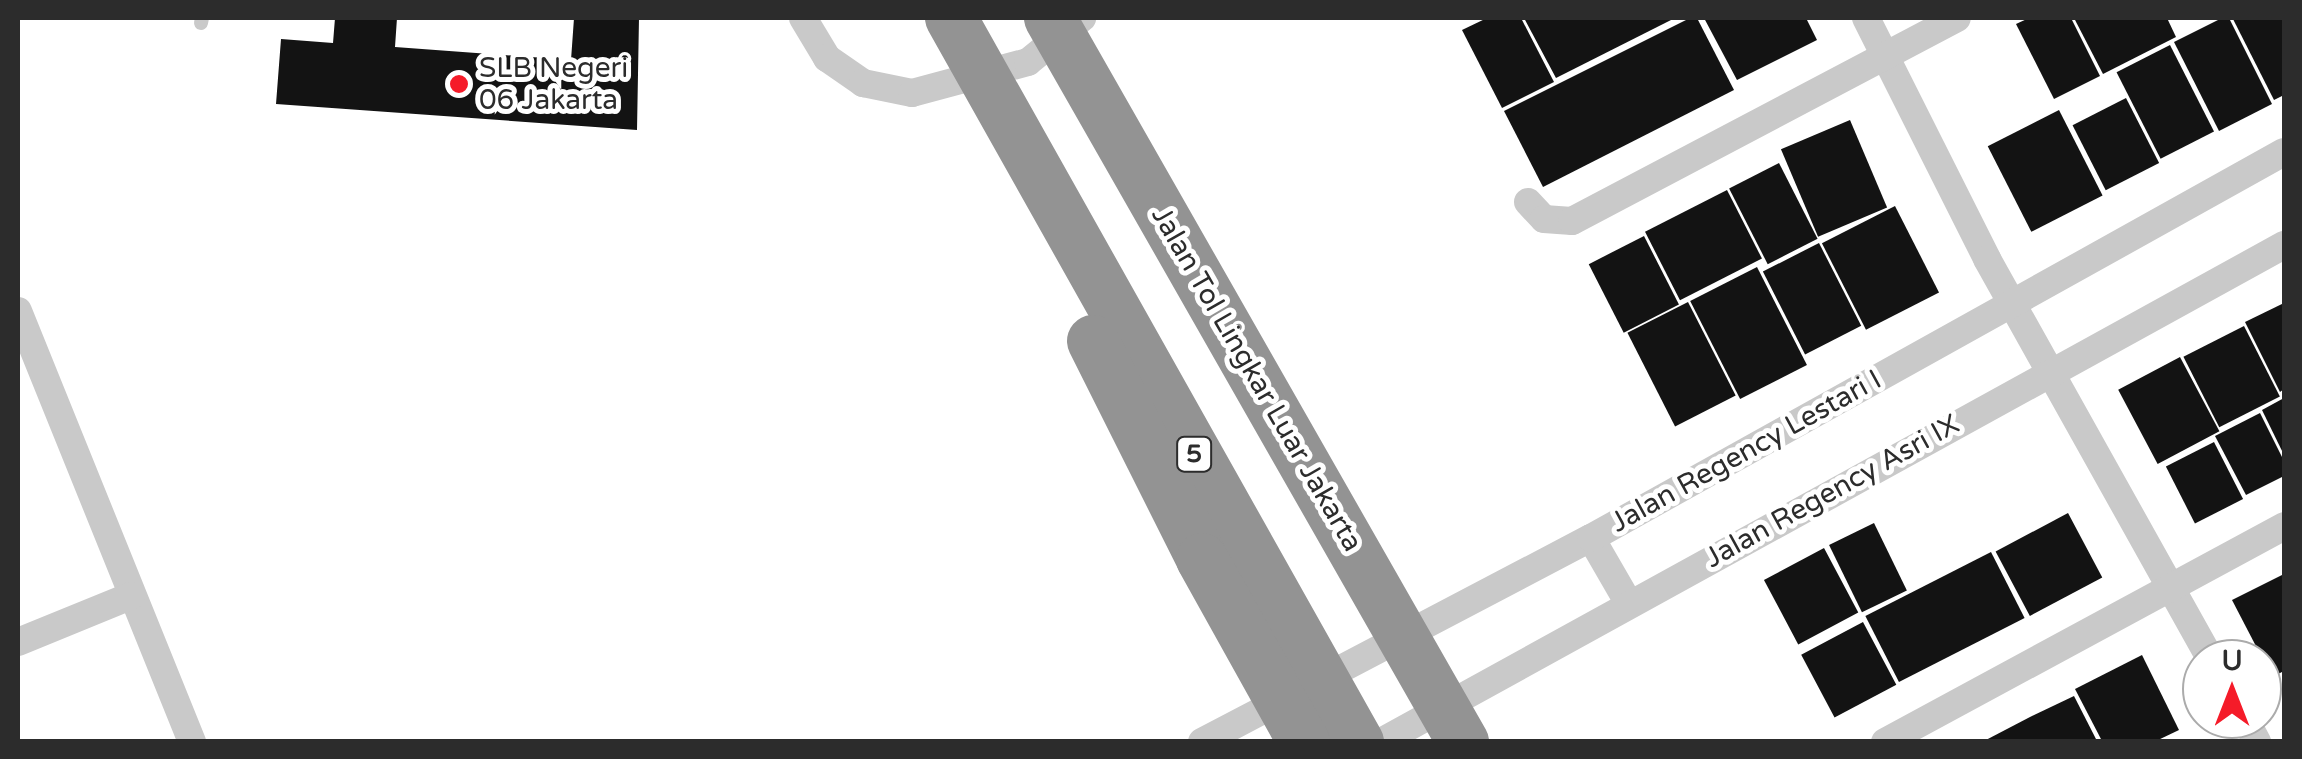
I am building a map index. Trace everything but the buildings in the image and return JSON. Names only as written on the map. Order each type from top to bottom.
[{"type":"highway","name":"5","points":[[951,18],[1358,742]]},
{"type":"highway","name":"Jalan Tol Lingkar Luar Jakarta","points":[[1050,18],[1463,742]]},
{"type":"highway","points":[[1032,166],[1058,266],[1202,559],[1304,742]]},
{"type":"street","points":[[803,18],[827,58],[863,83],[912,93],[1028,62],[1082,18]]},
{"type":"street","points":[[1866,18],[2016,309],[2200,639]]},
{"type":"street","points":[[1528,202],[1544,218],[1572,221],[1957,18]]},
{"type":"street","name":"Jalan Regency Lestari I","points":[[1202,742],[1594,542],[2016,309],[2284,152]]},
{"type":"street","name":"Jalan Regency Asri IX","points":[[1381,742],[1624,595],[2047,365],[2284,245]]},
{"type":"street","points":[[18,311],[31,380],[131,596],[192,742]]},
{"type":"street","points":[[1885,742],[2284,526]]},
{"type":"street","points":[[1594,542],[1624,595]]},
{"type":"street","points":[[18,642],[131,596]]},
{"type":"place","name":"SLB Negeri 06 Jakarta","points":[[459,84]]}]
